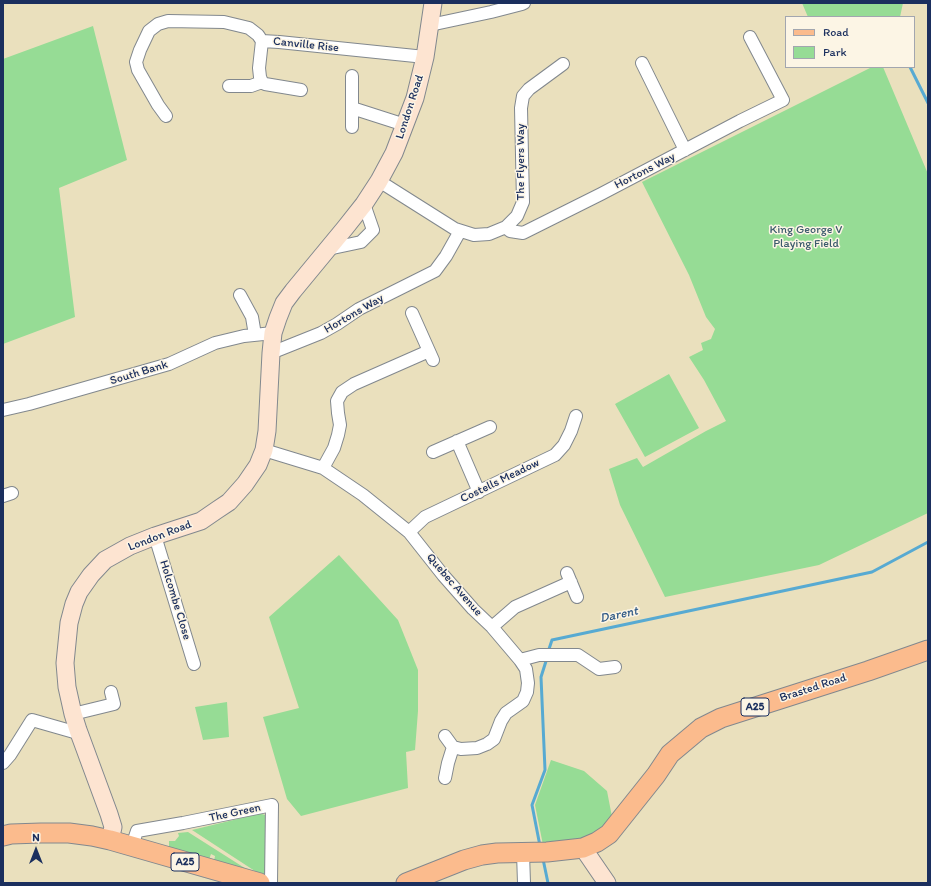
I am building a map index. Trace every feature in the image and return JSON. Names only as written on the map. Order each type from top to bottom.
[{"type":"main road","name":"Brasted Road","points":[[583,848],[597,842],[609,834],[656,775],[670,754],[701,728],[721,718],[928,650]]},
{"type":"main road","name":"A25","points":[[3,836],[11,834],[69,833],[110,840],[260,883]]},
{"type":"main road","name":"A25","points":[[406,883],[473,857],[497,853],[523,853],[583,848]]},
{"type":"street","name":"London Road","points":[[110,840],[113,827],[112,822],[78,730],[67,687],[65,663],[69,624],[74,604],[79,592],[91,575],[105,560],[130,546],[200,521],[229,502],[258,466],[264,450],[267,431],[273,333],[284,303],[364,204],[380,181],[394,153],[415,98],[426,58],[433,3]]},
{"type":"street","points":[[430,25],[491,12],[524,3]]},
{"type":"street","name":"Canville Rise","points":[[166,116],[138,70],[136,62],[149,31],[158,24],[168,21],[224,22],[249,28],[258,35],[262,41],[426,58]]},
{"type":"street","name":"Hortons Way","points":[[506,227],[510,231],[523,233],[783,100],[750,36]]},
{"type":"street","points":[[262,41],[259,68],[262,82]]},
{"type":"street","points":[[642,63],[685,150]]},
{"type":"street","name":"The Flyers Way","points":[[380,181],[460,231],[474,235],[481,235],[489,234],[506,227],[517,216],[523,202],[523,96],[529,89],[563,64]]},
{"type":"street","points":[[352,76],[352,127]]},
{"type":"street","points":[[229,86],[251,86],[262,82],[265,84],[301,90]]},
{"type":"street","points":[[352,108],[405,125]]},
{"type":"street","points":[[328,249],[361,242],[373,230],[364,204]]},
{"type":"street","name":"Hortons Way","points":[[271,353],[321,333],[359,309],[435,270],[446,256],[460,231]]},
{"type":"street","points":[[240,295],[252,317],[255,335]]},
{"type":"street","points":[[323,468],[334,448],[338,435],[340,426],[337,401],[342,392],[354,384],[431,356],[412,313]]},
{"type":"street","name":"South Bank","points":[[3,410],[169,364],[215,343],[244,336],[273,333]]},
{"type":"street","name":"Costells Meadow","points":[[409,532],[425,517],[555,455],[564,445],[576,416]]},
{"type":"street","points":[[433,452],[490,427]]},
{"type":"street","points":[[457,442],[479,492]]},
{"type":"street","name":"Quebec Avenue","points":[[264,450],[323,468],[363,495],[409,532],[443,575],[473,609],[492,627],[526,669],[528,683],[527,692],[523,702],[506,713],[494,739],[477,748],[453,748]]},
{"type":"street","name":"Holcombe Close","points":[[155,536],[194,664]]},
{"type":"street","points":[[492,627],[515,607],[569,578],[577,597]]},
{"type":"street","points":[[520,660],[539,655],[578,655],[599,669],[615,667]]},
{"type":"street","points":[[73,714],[112,698]]},
{"type":"street","points":[[5,756],[32,720],[74,732],[78,730]]},
{"type":"street","points":[[445,736],[453,748],[445,778]]},
{"type":"street","name":"The Green","points":[[132,846],[137,831],[272,805],[271,883]]},
{"type":"street","points":[[583,848],[607,883]]},
{"type":"street","points":[[523,853],[524,883]]},
{"type":"green space","points":[[802,3],[903,3],[900,16],[808,16]]},
{"type":"green space","points":[[93,26],[127,160],[59,188],[75,317],[3,344],[3,59]]},
{"type":"green space","name":"King George V Playing Field","points":[[870,68],[883,68],[928,174],[928,513],[819,565],[665,597],[620,505],[609,469],[637,458],[643,467],[726,421],[704,380],[689,357],[703,350],[701,343],[711,339],[715,329],[706,317],[689,275],[642,182]]},
{"type":"green space","points":[[669,374],[699,428],[645,457],[615,404]]},
{"type":"green space","points":[[339,555],[398,620],[418,670],[418,711],[415,750],[406,752],[408,788],[301,816],[287,799],[263,717],[299,708],[269,617]]},
{"type":"green space","points":[[227,702],[229,737],[203,740],[195,707]]},
{"type":"green space","points":[[551,760],[584,771],[607,791],[613,822],[589,838],[543,845],[535,805]]},
{"type":"green space","points":[[258,814],[265,815],[266,819],[266,873],[261,875],[192,830]]},
{"type":"green space","points":[[188,832],[251,872],[214,861],[215,856],[211,854],[209,860],[169,851],[169,841],[175,841],[179,836],[178,833]]},
{"type":"waterway","points":[[910,68],[928,103]]},
{"type":"waterway","name":"Darent","points":[[548,652],[552,640],[872,572],[928,542]]},
{"type":"waterway","name":"Darent","points":[[540,846],[532,805],[545,770],[541,677],[547,658]]},
{"type":"waterway","name":"Darent","points":[[543,859],[548,883]]}]
